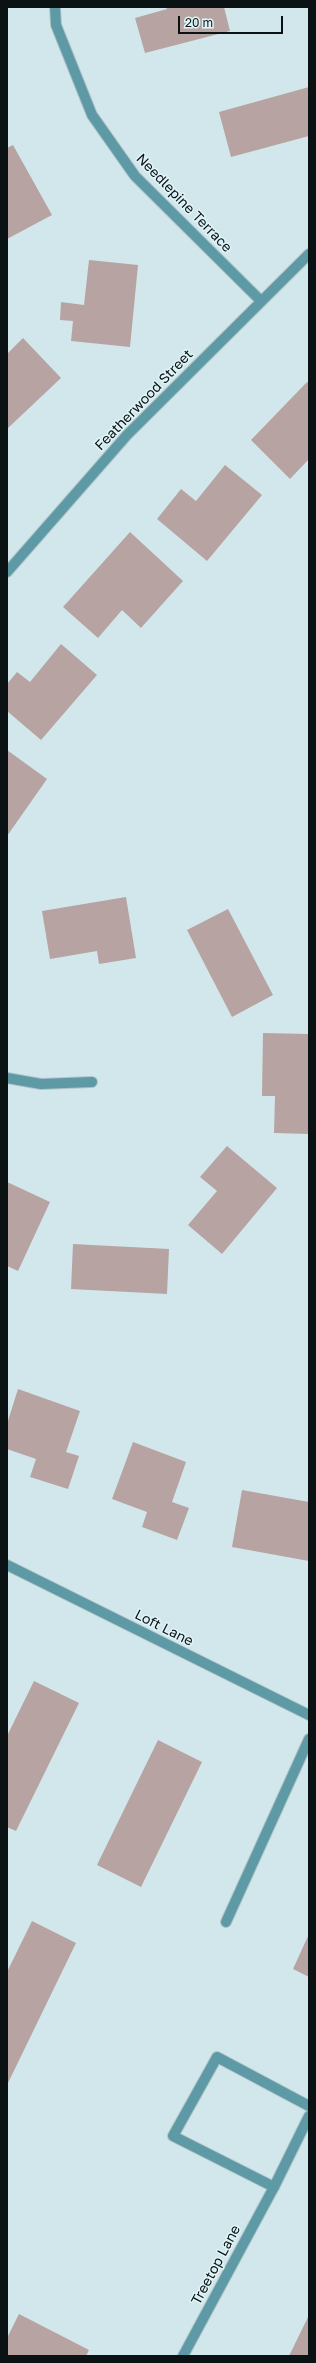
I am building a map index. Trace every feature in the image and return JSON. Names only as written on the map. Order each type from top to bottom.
[{"type":"street","name":"Needlepine Terrace","points":[[55,7],[56,25],[92,115],[135,176],[260,300]]},
{"type":"street","name":"Featherwood Street","points":[[7,572],[127,435],[260,300],[309,254]]},
{"type":"street","points":[[7,1078],[41,1084],[92,1082]]},
{"type":"street","name":"Loft Lane","points":[[7,1565],[309,1715]]},
{"type":"street","points":[[226,1922],[309,1739]]},
{"type":"street","points":[[274,2187],[173,2136],[217,2057],[309,2106]]},
{"type":"street","name":"Treetop Lane","points":[[183,2356],[274,2187],[309,2116]]},
{"type":"building","points":[[166,7],[224,7],[230,31],[145,53],[135,18],[167,9]]},
{"type":"building","points":[[309,87],[309,136],[231,157],[219,112]]},
{"type":"building","points":[[13,145],[52,215],[7,239],[7,148]]},
{"type":"building","points":[[89,260],[138,265],[130,347],[71,341],[73,321],[60,320],[61,302],[84,305]]},
{"type":"building","points":[[23,338],[61,378],[7,429],[7,354]]},
{"type":"building","points":[[307,382],[309,384],[309,459],[290,479],[251,440]]},
{"type":"building","points":[[225,465],[262,495],[207,561],[157,519],[181,489],[196,501]]},
{"type":"building","points":[[130,532],[183,581],[141,628],[122,610],[98,638],[63,607]]},
{"type":"building","points":[[61,644],[97,675],[41,740],[7,711],[7,684],[17,672],[30,682]]},
{"type":"building","points":[[7,750],[47,779],[7,836]]},
{"type":"building","points":[[126,897],[136,958],[99,964],[97,951],[50,959],[42,911]]},
{"type":"building","points":[[228,909],[273,995],[232,1017],[187,930]]},
{"type":"building","points":[[263,1033],[309,1034],[309,1134],[274,1133],[275,1096],[262,1096]]},
{"type":"building","points":[[227,1146],[277,1188],[222,1254],[188,1225],[217,1191],[200,1177]]},
{"type":"building","points":[[7,1182],[50,1202],[18,1271],[7,1266]]},
{"type":"building","points":[[73,1244],[169,1249],[167,1294],[71,1289]]},
{"type":"building","points":[[18,1389],[80,1411],[66,1452],[79,1456],[68,1489],[30,1477],[36,1459],[7,1449],[7,1424]]},
{"type":"building","points":[[133,1442],[186,1462],[172,1502],[189,1508],[177,1540],[142,1527],[147,1512],[112,1499]]},
{"type":"building","points":[[242,1490],[309,1502],[309,1561],[232,1547]]},
{"type":"building","points":[[34,1681],[79,1703],[16,1831],[7,1827],[7,1736]]},
{"type":"building","points":[[158,1740],[202,1762],[141,1887],[97,1865]]},
{"type":"building","points":[[32,1921],[76,1943],[7,2085],[7,1972]]},
{"type":"building","points":[[309,1934],[309,1977],[293,1969]]},
{"type":"building","points":[[19,2314],[89,2350],[86,2356],[7,2356],[7,2338]]},
{"type":"building","points":[[309,2315],[309,2356],[289,2356]]}]
